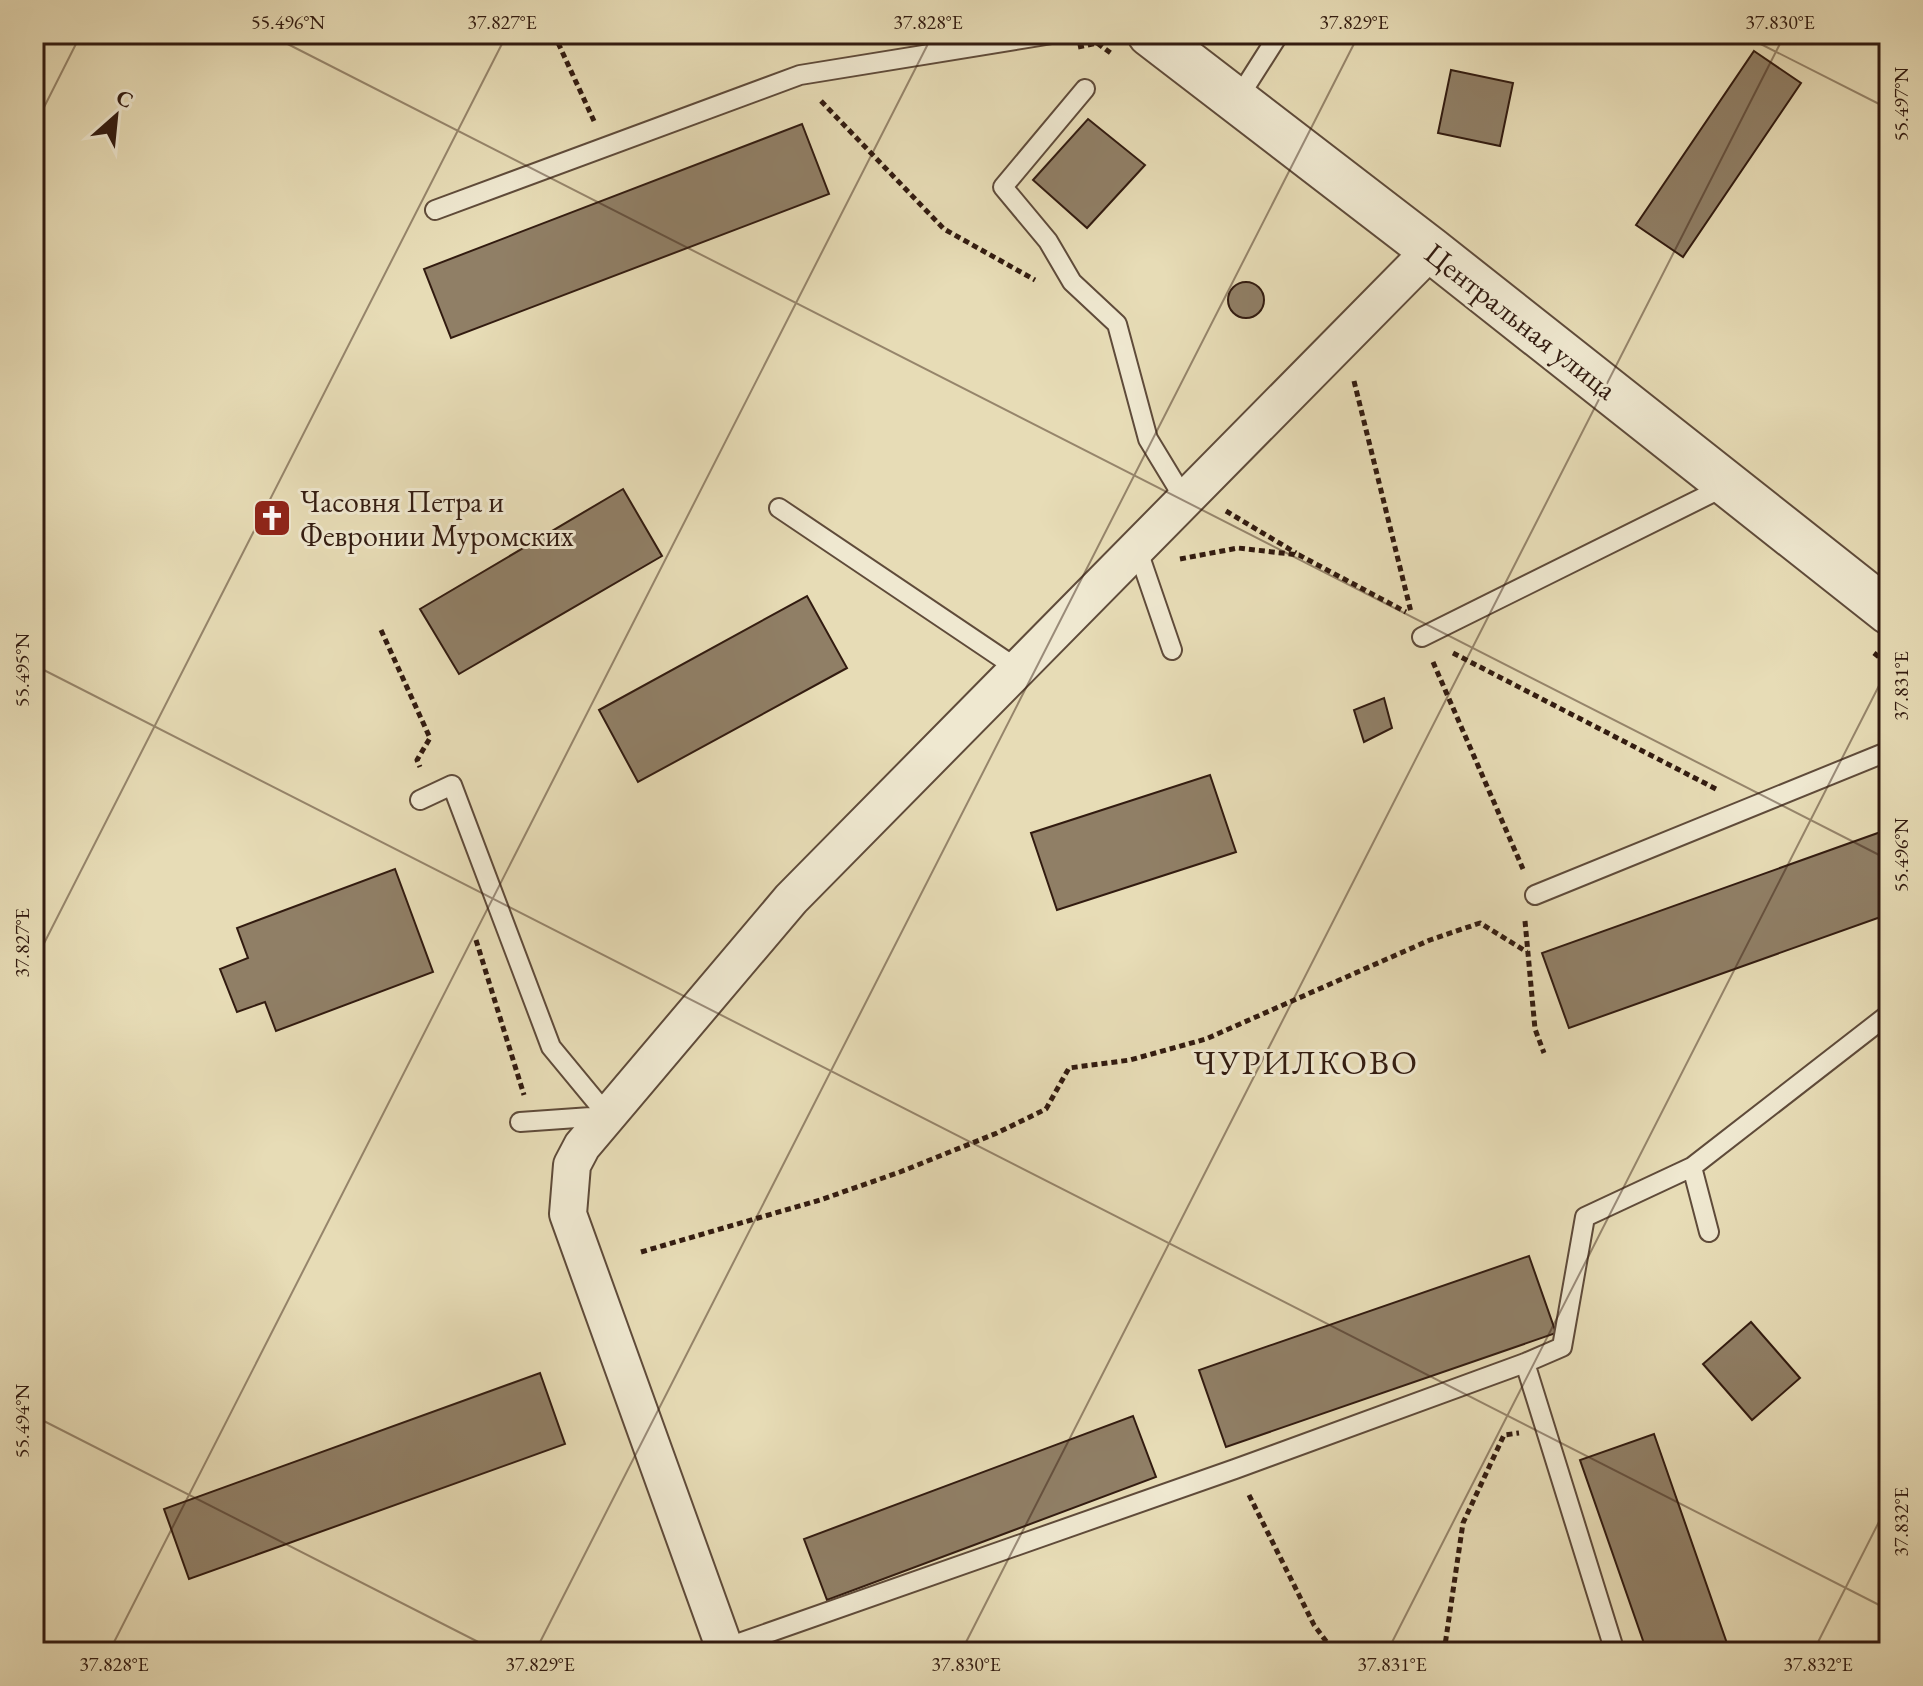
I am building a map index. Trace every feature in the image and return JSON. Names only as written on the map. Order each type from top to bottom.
[{"type":"street","name":"Центральная улица","points":[[1136,48],[1237,100],[1431,250],[1728,484],[1877,629]]},
{"type":"street","points":[[725,1650],[568,1214],[572,1165],[582,1146],[791,899],[1018,669],[1140,557],[1185,500],[1431,250]]},
{"type":"lane","points":[[435,210],[800,75],[1052,34]]},
{"type":"lane","points":[[1237,100],[1279,34]]},
{"type":"lane","points":[[1085,89],[1003,187],[1048,241],[1072,282],[1117,324],[1148,439],[1185,500]]},
{"type":"lane","points":[[1422,637],[1728,484]]},
{"type":"lane","points":[[779,508],[1018,669]]},
{"type":"lane","points":[[1140,557],[1172,650]]},
{"type":"lane","points":[[1535,895],[1889,751]]},
{"type":"lane","points":[[420,800],[452,785],[551,1047],[608,1116]]},
{"type":"lane","points":[[725,1650],[1235,1469],[1562,1347],[1585,1217],[1692,1167],[1889,1014]]},
{"type":"lane","points":[[520,1122],[608,1116]]},
{"type":"lane","points":[[1692,1167],[1709,1232]]},
{"type":"lane","points":[[1525,1363],[1615,1652]]},
{"type":"path","points":[[554,34],[606,147]]},
{"type":"path","points":[[1066,49],[1097,43],[1136,48]]},
{"type":"path","points":[[815,94],[944,229],[1047,287]]},
{"type":"path","points":[[1221,508],[1299,555],[1412,615],[1352,371]]},
{"type":"path","points":[[1140,557],[1238,548],[1299,555]]},
{"type":"path","points":[[1877,629],[1889,665]]},
{"type":"path","points":[[1422,637],[1751,807]]},
{"type":"path","points":[[1422,637],[1535,895],[1524,913],[1535,1029],[1544,1053]]},
{"type":"path","points":[[641,1252],[820,1200],[900,1172],[997,1133],[1046,1109],[1069,1068],[1130,1060],[1206,1039],[1430,940],[1480,923],[1527,952]]},
{"type":"path","points":[[1444,1652],[1463,1523],[1504,1435],[1543,1428]]},
{"type":"path","points":[[1235,1469],[1314,1625],[1334,1652]]},
{"type":"building","points":[[1754,51],[1801,83],[1683,257],[1636,225]]},
{"type":"building","points":[[1451,70],[1513,83],[1500,146],[1438,133]]},
{"type":"building","points":[[1088,119],[1145,165],[1087,228],[1033,180]]},
{"type":"building","points":[[802,124],[829,194],[451,338],[424,269]]},
{"type":"building","points":[[1246,282],[1259,287],[1264,300],[1259,313],[1246,318],[1233,313],[1228,300],[1233,287]]},
{"type":"building","points":[[623,489],[662,556],[459,674],[420,609]]},
{"type":"building","points":[[807,596],[847,668],[638,782],[599,710]]},
{"type":"building","points":[[1384,698],[1392,728],[1364,742],[1354,710]]},
{"type":"building","points":[[1210,775],[1236,852],[1057,910],[1031,833]]},
{"type":"building","points":[[1889,829],[1889,914],[1569,1028],[1542,953]]},
{"type":"building","points":[[395,869],[433,972],[276,1031],[265,1002],[237,1012],[220,969],[248,958],[237,928]]},
{"type":"building","points":[[1529,1256],[1556,1333],[1226,1447],[1199,1370]]},
{"type":"building","points":[[1751,1322],[1800,1378],[1752,1420],[1703,1364]]},
{"type":"building","points":[[540,1373],[565,1444],[189,1579],[164,1509]]},
{"type":"building","points":[[1133,1416],[1156,1477],[827,1600],[804,1539]]},
{"type":"building","points":[[1654,1434],[1730,1652],[1647,1652],[1580,1460]]},
{"type":"place","name":"Часовня Петра и Февронии Муромских","points":[[272,518]]},
{"type":"district","name":"ЧУРИЛКОВО","points":[[1306,1062]]}]
